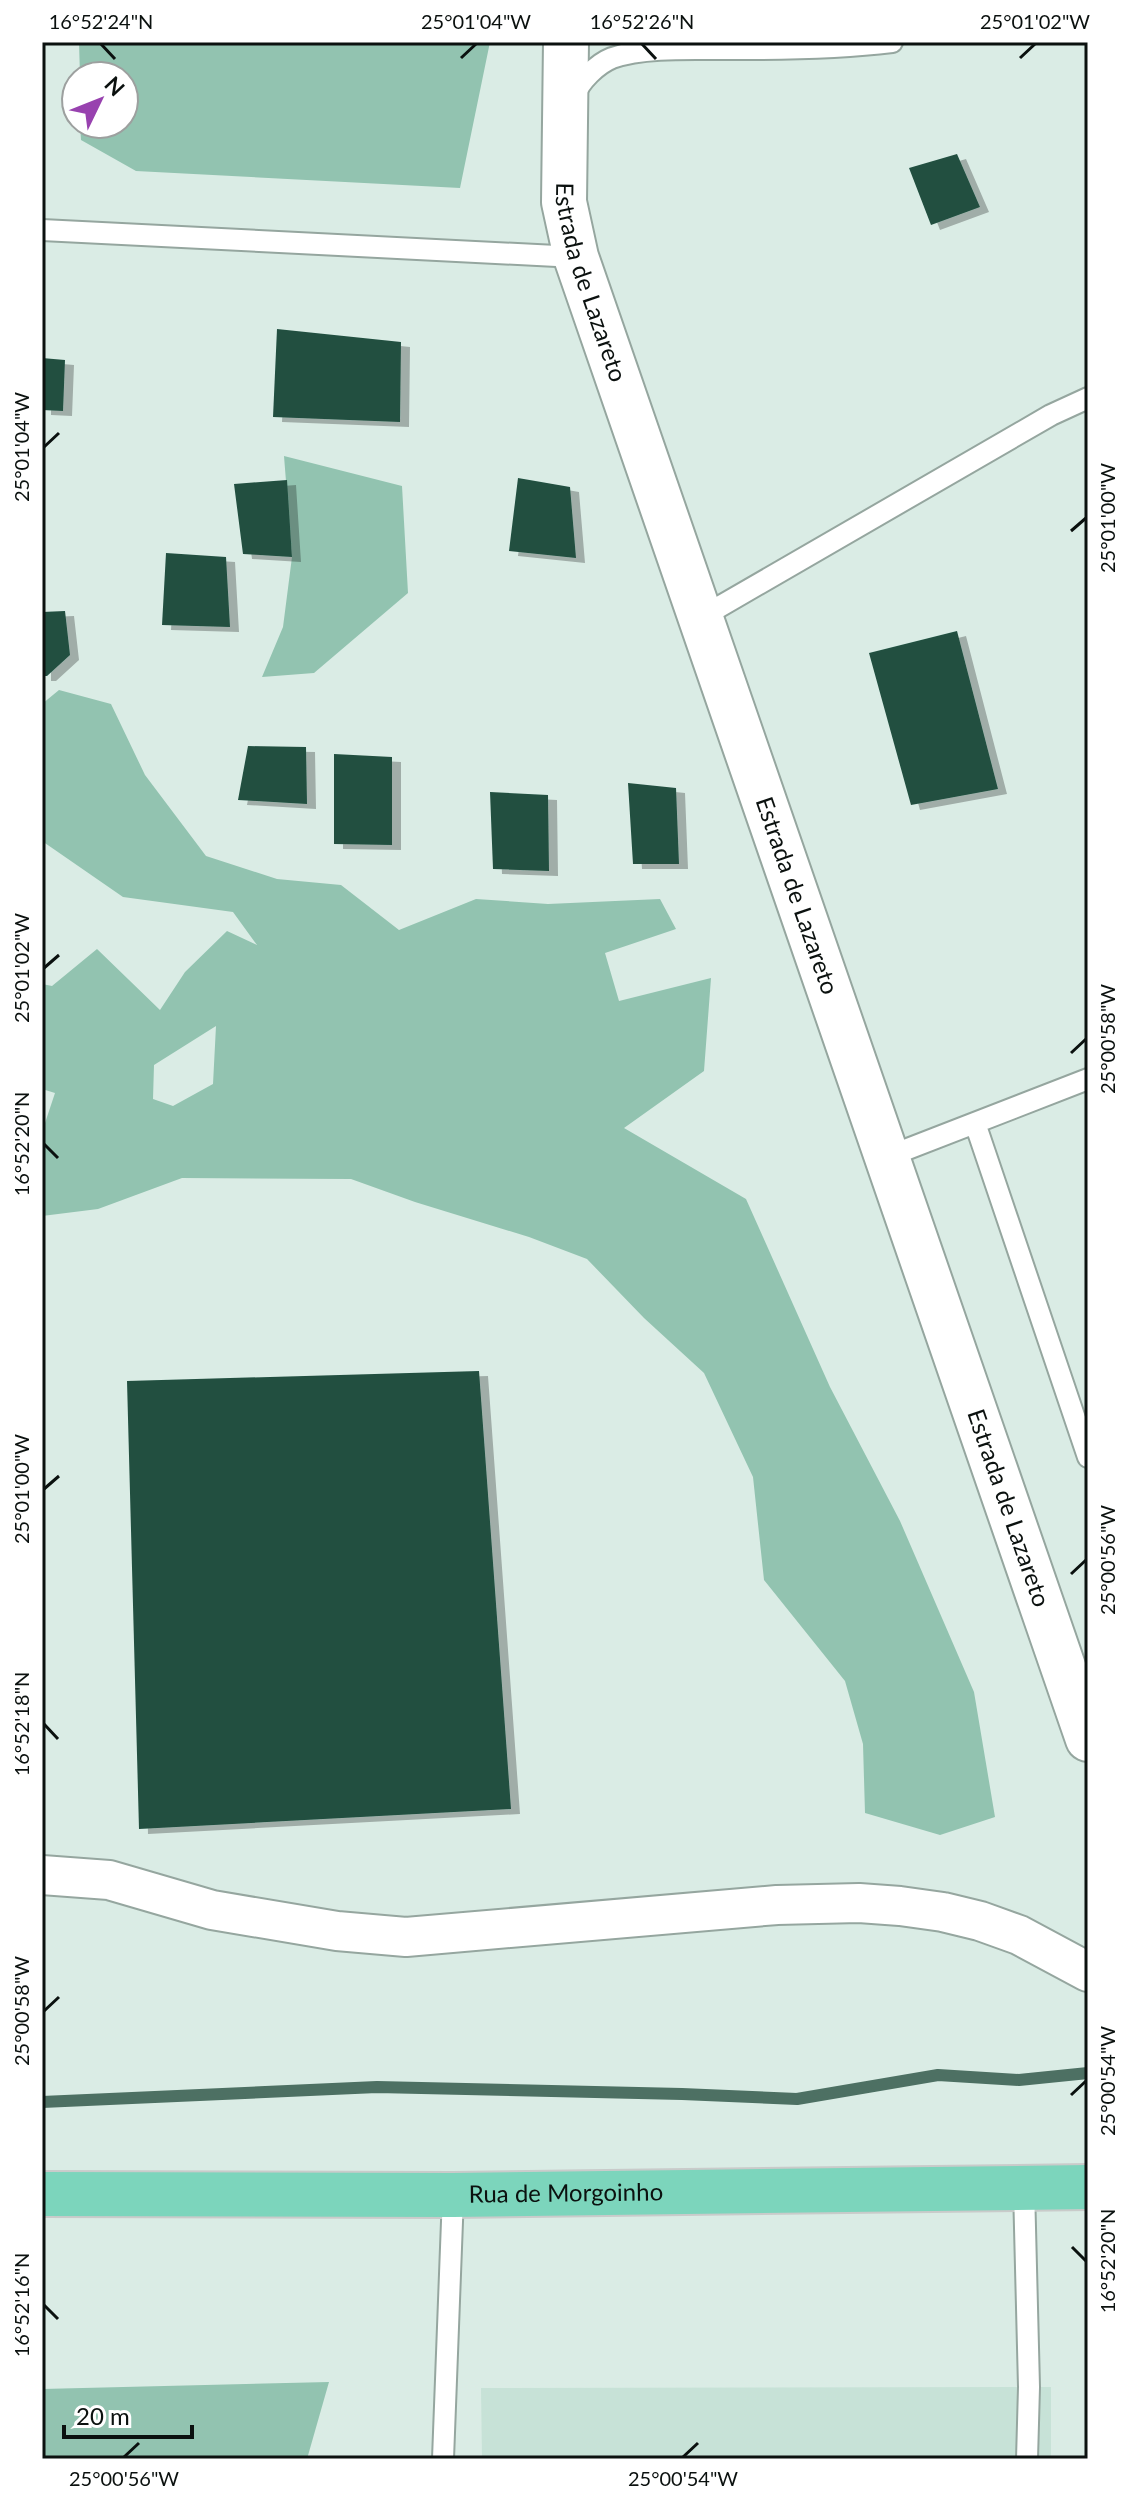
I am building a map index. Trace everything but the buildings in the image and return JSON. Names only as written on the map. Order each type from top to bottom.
[{"type":"main road","name":"Rua de Morgoinho","points":[[42,2194],[453,2195],[1088,2187]]},
{"type":"street","name":"Estrada de Lazareto","points":[[566,42],[564,202],[576,257],[1088,1739]]},
{"type":"street","points":[[42,1875],[109,1880],[212,1910],[337,1931],[406,1937],[777,1905],[859,1903],[900,1906],[980,1921],[1019,1935],[1088,1972]]},
{"type":"lane","points":[[565,116],[576,90],[589,74],[608,59],[626,54],[687,49],[845,47],[892,42]]},
{"type":"lane","points":[[42,230],[576,257]]},
{"type":"lane","points":[[700,618],[1051,415],[1088,398]]},
{"type":"lane","points":[[887,1157],[1088,1079]]},
{"type":"lane","points":[[975,1123],[1088,1457]]},
{"type":"lane","points":[[1024,2188],[1029,2387],[1027,2459]]},
{"type":"lane","points":[[443,2459],[453,2195]]},
{"type":"shaded area","points":[[1051,2387],[1051,2459],[482,2459],[481,2388]]},
{"type":"green space","points":[[79,42],[490,42],[460,188],[136,171],[81,140],[140,140],[140,60],[80,60]]},
{"type":"green space","points":[[284,456],[402,486],[408,593],[314,673],[262,677],[283,627],[292,557]]},
{"type":"green space","points":[[59,690],[111,704],[145,775],[206,856],[277,879],[341,885],[399,930],[476,899],[548,904],[660,899],[676,929],[605,953],[619,1001],[711,978],[704,1071],[624,1128],[746,1199],[830,1387],[900,1521],[974,1692],[995,1817],[940,1835],[865,1813],[863,1744],[845,1681],[764,1580],[753,1477],[704,1373],[644,1318],[587,1259],[351,1179],[182,1178],[98,1209],[42,1216],[42,1132],[55,1093],[42,1089],[42,984],[52,986],[97,949],[160,1010],[185,972],[227,931],[257,945],[233,912],[123,897],[42,841],[42,704]],"holes":[[[216,1026],[213,1084],[173,1106],[153,1099],[154,1065]]]},
{"type":"green space","points":[[329,2382],[307,2459],[42,2459],[42,2389]]},
{"type":"waterway","points":[[42,2102],[377,2087],[797,2099],[938,2075],[1019,2080],[1088,2073]]}]
